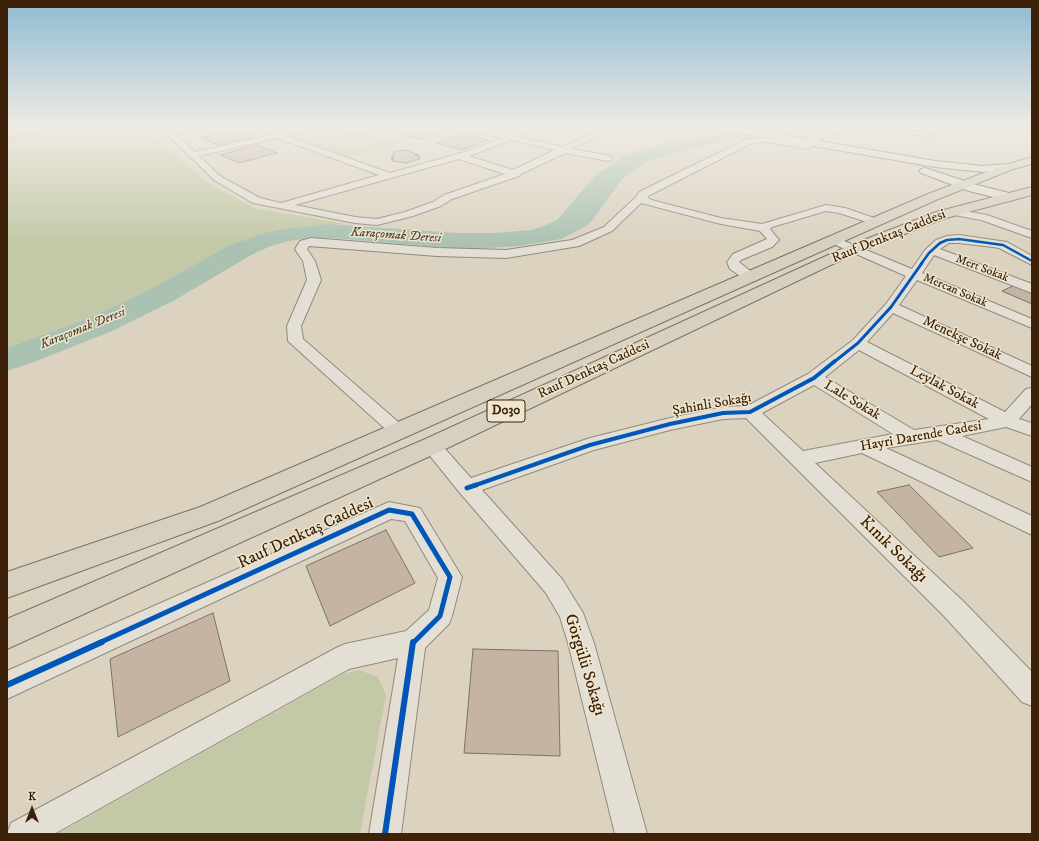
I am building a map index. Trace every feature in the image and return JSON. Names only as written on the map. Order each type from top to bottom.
[{"type":"main road","points":[[907,165],[990,194],[1008,197]]},
{"type":"main road","points":[[950,165],[983,169],[1009,167]]},
{"type":"main road","name":"Rauf Denktaş Caddesi","points":[[7,585],[209,514],[833,240],[938,195],[1015,165]]},
{"type":"main road","points":[[928,172],[939,182],[938,195]]},
{"type":"main road","name":"Rauf Denktaş Caddesi","points":[[7,634],[431,446],[854,249],[941,214],[1032,191]]},
{"type":"street","points":[[204,165],[217,178],[257,201],[355,220],[377,222],[408,214],[437,204],[448,197],[516,174],[534,165]]},
{"type":"street","points":[[358,165],[387,176]]},
{"type":"street","points":[[282,206],[426,165]]},
{"type":"street","points":[[488,165],[516,174]]},
{"type":"street","points":[[398,431],[296,341],[294,326],[314,280],[308,261],[301,249],[304,244],[311,242],[437,252],[500,254],[575,243],[608,229],[642,197],[643,194],[701,165]]},
{"type":"street","points":[[642,197],[651,203],[721,221],[764,228],[768,225],[826,208],[837,209],[876,222]]},
{"type":"street","points":[[953,212],[983,217],[1029,233]]},
{"type":"street","points":[[751,277],[734,266],[733,262],[737,258],[768,244],[773,240],[764,228]]},
{"type":"street","name":"Mercan Sokak","points":[[833,240],[1032,324]]},
{"type":"street","name":"Şahinli Sokağı","points":[[467,488],[590,444],[670,424],[723,413],[750,412],[814,378],[858,343],[891,307],[932,250],[940,243],[947,240],[974,240],[1003,246],[1032,261]]},
{"type":"street","name":"Mert Sokak","points":[[932,250],[1032,289]]},
{"type":"street","name":"Menekşe Sokak","points":[[891,307],[1032,372]]},
{"type":"street","name":"Leylak Sokak","points":[[858,343],[1007,421],[1032,430]]},
{"type":"street","name":"Lale Sokak","points":[[814,378],[910,437]]},
{"type":"street","points":[[1007,421],[1032,393]]},
{"type":"street","name":"Kınık Sokağı","points":[[750,412],[954,609],[1032,692]]},
{"type":"street","name":"Hayri Darende Cadesi","points":[[798,459],[910,437],[976,428],[1007,421]]},
{"type":"street","points":[[938,433],[1032,475]]},
{"type":"street","name":"Görgülü Sokağı","points":[[431,446],[554,586],[570,613],[581,642],[631,834]]},
{"type":"street","points":[[864,446],[1032,526]]},
{"type":"street","name":"Rauf Denktaş Caddesi","points":[[7,685],[389,510],[412,514],[450,577],[440,616],[413,642]]},
{"type":"street","points":[[22,834],[345,657],[413,642],[385,834]]},
{"type":"shaded area","points":[[7,165],[188,165],[208,183],[254,208],[345,224],[329,224],[281,229],[254,236],[228,246],[147,291],[91,317],[7,348]]},
{"type":"shaded area","points":[[359,670],[378,677],[386,695],[360,834],[57,834],[343,674]]},
{"type":"water","name":"Karaçomak Deresi","points":[[610,165],[642,165],[622,179],[592,221],[585,227],[561,239],[520,246],[474,249],[333,238],[311,238],[289,241],[271,246],[253,254],[175,300],[112,331],[34,362],[7,371],[7,348],[91,317],[147,291],[228,246],[254,236],[281,229],[329,224],[457,233],[495,233],[531,230],[557,220],[596,175]]},
{"type":"building","points":[[1017,284],[1032,290],[1032,304],[1002,291]]},
{"type":"building","points":[[909,485],[973,548],[939,557],[877,492]]},
{"type":"building","points":[[386,530],[415,583],[330,626],[306,566]]},
{"type":"building","points":[[213,613],[230,681],[118,737],[110,659]]},
{"type":"building","points":[[473,649],[558,651],[560,756],[464,753]]},
{"type":"cycle path","points":[[467,488],[590,445],[670,424],[723,413],[750,412],[784,395],[814,378],[858,343],[891,307],[929,253],[940,243],[947,240],[959,239],[1003,245],[1032,261]]},
{"type":"cycle path","points":[[7,685],[389,510],[412,514],[450,577],[440,616],[413,642],[385,834]]}]
